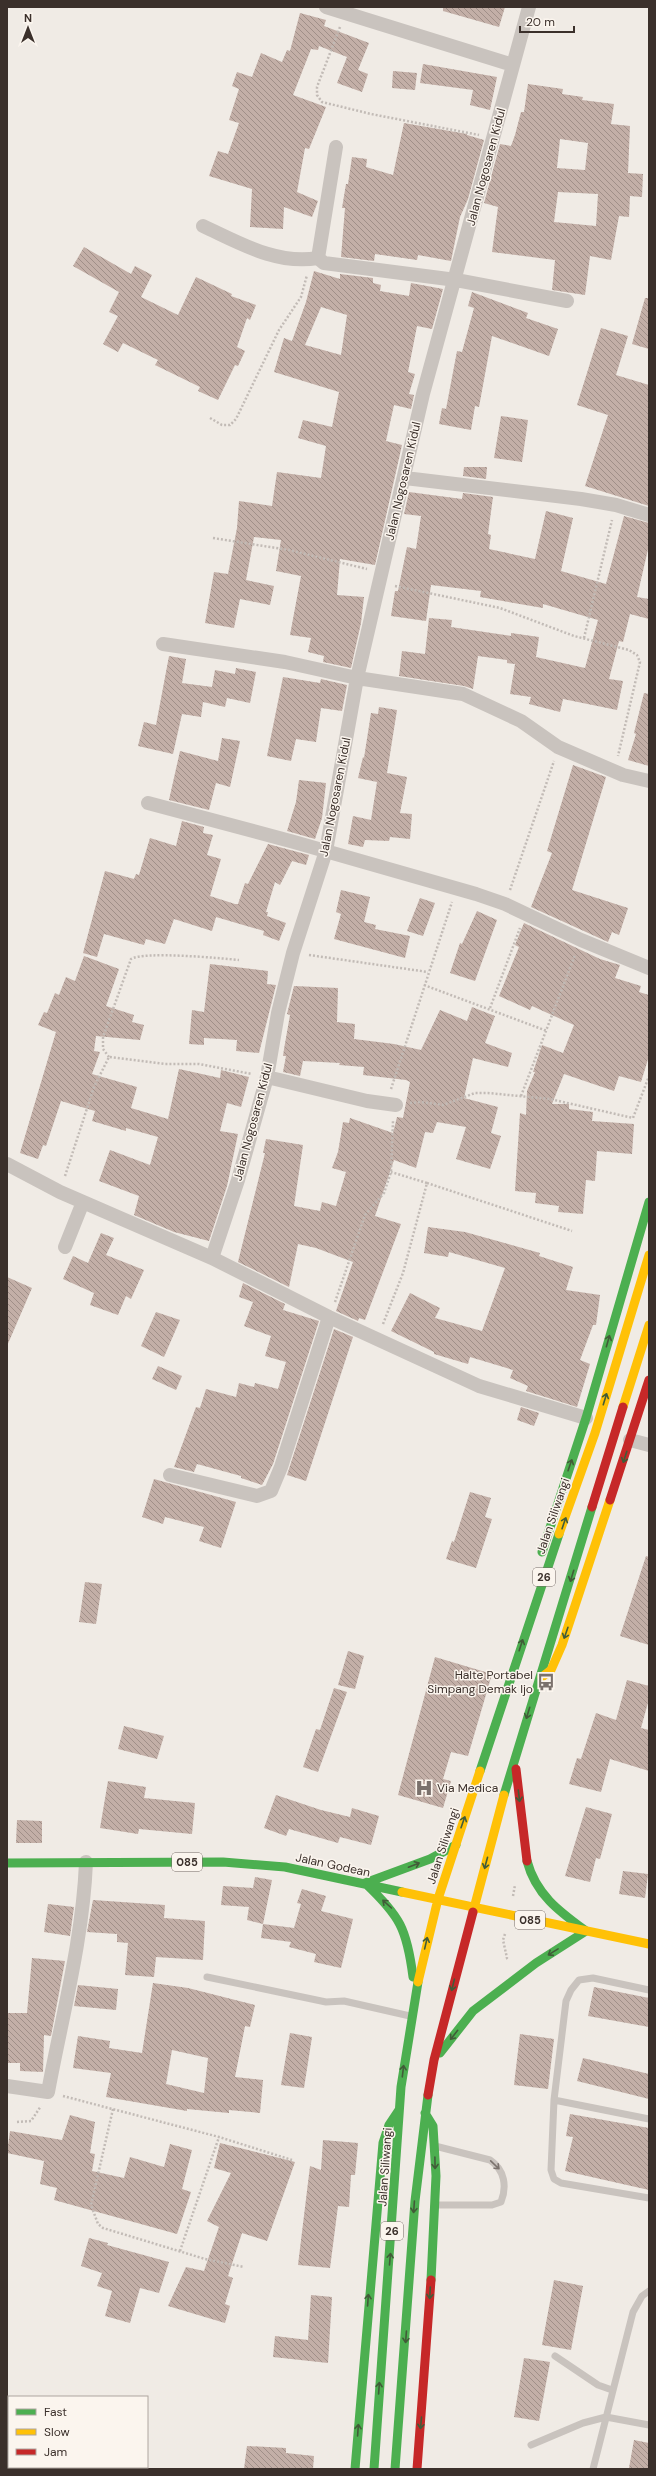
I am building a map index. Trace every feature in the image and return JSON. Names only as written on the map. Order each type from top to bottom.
[{"type":"main road","points":[[512,1677],[509,1661],[586,1418],[649,1202]]},
{"type":"main road","name":"Jalan Siliwangi","points":[[374,2469],[400,2110],[410,2016],[415,1992],[438,1899],[512,1677],[531,1615],[595,1433],[649,1255]]},
{"type":"main road","name":"26","points":[[395,2469],[421,2145],[434,2060],[514,1757],[649,1325]]},
{"type":"main road","points":[[538,1680],[551,1670],[562,1645],[649,1380]]},
{"type":"main road","points":[[434,2060],[473,2011],[536,1963],[586,1931],[552,1906],[536,1882],[527,1863],[514,1757]]},
{"type":"main road","points":[[415,1992],[409,1940],[403,1924],[393,1909],[365,1883],[430,1859],[456,1845]]},
{"type":"main road","name":"Jalan Godean","points":[[7,1864],[86,1862],[223,1862],[285,1867],[649,1944]]},
{"type":"main road","points":[[355,2469],[383,2143],[389,2125],[400,2110]]},
{"type":"main road","points":[[417,2469],[430,2303],[434,2205],[435,2146],[433,2126],[425,2113]]},
{"type":"main road","points":[[382,2353],[405,2354]]},
{"type":"street","points":[[326,7],[513,65]]},
{"type":"street","name":"Jalan Nogosaren Kidul","points":[[212,1258],[238,1180],[267,1077],[278,1013],[293,953],[326,851],[358,678],[380,577],[424,394],[456,280],[528,7]]},
{"type":"street","points":[[314,258],[336,147]]},
{"type":"street","points":[[203,226],[266,255],[289,259],[314,258],[330,265],[456,280],[567,301]]},
{"type":"street","points":[[405,478],[616,505],[649,515]]},
{"type":"street","points":[[163,644],[285,662],[358,678],[463,694],[521,721],[558,747],[614,771],[649,782]]},
{"type":"street","points":[[148,803],[326,851],[505,904],[581,940],[649,968]]},
{"type":"street","points":[[267,1077],[360,1099],[396,1105]]},
{"type":"street","points":[[7,1164],[60,1192],[212,1258],[329,1317],[378,1338],[479,1386],[586,1418]]},
{"type":"street","points":[[65,1247],[83,1202]]},
{"type":"street","points":[[170,1475],[257,1496],[270,1491],[282,1467],[329,1317]]},
{"type":"street","points":[[630,1440],[649,1445]]},
{"type":"street","points":[[7,2086],[48,2092],[78,1934],[85,1887],[86,1862]]},
{"type":"lane","points":[[207,1977],[326,2002],[344,2001],[410,2016]]},
{"type":"lane","points":[[649,1990],[593,1978],[579,1980],[571,1990],[566,2001],[554,2100],[551,2170],[554,2179],[561,2183],[649,2198]]},
{"type":"lane","points":[[554,2100],[649,2119]]},
{"type":"lane","points":[[421,2145],[435,2146],[490,2160],[498,2165],[504,2177],[505,2192],[501,2202],[492,2205],[434,2205]]},
{"type":"lane","points":[[593,2469],[633,2312],[642,2296],[649,2291]]},
{"type":"lane","points":[[555,2356],[598,2385],[612,2390]]},
{"type":"lane","points":[[531,2445],[583,2423],[606,2417],[649,2425]]},
{"type":"path","points":[[341,26],[317,87],[317,95],[322,102],[371,114],[493,138]]},
{"type":"path","points":[[210,418],[222,424],[230,425],[236,420],[279,330],[301,297],[314,258]]},
{"type":"path","points":[[584,638],[616,505]]},
{"type":"path","points":[[213,538],[289,550],[380,577],[500,608],[584,638],[629,650],[637,655],[640,662],[614,771]]},
{"type":"path","points":[[505,904],[558,747]]},
{"type":"path","points":[[490,1008],[525,914]]},
{"type":"path","points":[[521,1096],[536,1051],[547,1031],[581,940]]},
{"type":"path","points":[[293,953],[428,972]]},
{"type":"path","points":[[239,960],[162,955],[137,956],[131,959],[103,1037],[103,1049],[109,1057],[165,1064],[206,1065],[267,1077]]},
{"type":"path","points":[[424,985],[490,1008],[547,1031]]},
{"type":"path","points":[[60,1192],[94,1088],[109,1057]]},
{"type":"path","points":[[396,1105],[421,1102],[443,1105],[475,1093],[521,1096],[579,1105],[633,1118],[649,1076]]},
{"type":"path","points":[[391,1172],[572,1231]]},
{"type":"path","points":[[378,1338],[403,1273],[427,1183]]},
{"type":"path","points":[[17,2122],[31,2121],[35,2118],[48,2092],[219,2137],[292,2160]]},
{"type":"path","points":[[113,2109],[91,2205],[98,2224],[103,2228],[244,2268]]},
{"type":"path","points":[[180,2251],[219,2137]]},
{"type":"building","points":[[443,7],[505,7],[499,27],[443,11]]},
{"type":"building","points":[[300,13],[326,20],[324,26],[369,43],[358,70],[368,74],[362,92],[337,83],[347,57],[319,46],[318,50],[311,49],[293,95],[326,107],[309,149],[305,148],[297,192],[318,201],[312,217],[284,207],[283,229],[250,227],[252,189],[209,176],[218,151],[228,154],[239,123],[229,120],[239,89],[232,86],[237,72],[252,77],[261,53],[282,62],[287,50],[290,51]]},
{"type":"building","points":[[423,64],[497,77],[490,110],[470,105],[473,90],[420,83]]},
{"type":"building","points":[[393,71],[417,73],[415,90],[392,88]]},
{"type":"building","points":[[528,84],[563,89],[562,94],[583,97],[582,100],[614,104],[611,124],[630,126],[628,173],[643,174],[642,197],[630,196],[629,217],[619,216],[611,260],[590,256],[585,295],[552,290],[555,260],[492,252],[498,207],[484,203],[500,144],[511,146],[521,112],[524,112]],"holes":[[[560,139],[588,143],[585,170],[557,168]],[[558,192],[598,194],[596,226],[554,222]]]},
{"type":"building","points":[[404,123],[467,134],[484,140],[468,199],[460,217],[451,261],[418,255],[417,260],[375,254],[374,261],[341,257],[345,208],[342,208],[346,184],[348,184],[352,157],[367,159],[366,167],[393,175]]},
{"type":"building","points":[[84,247],[131,274],[135,266],[152,275],[141,297],[178,315],[196,277],[232,294],[231,296],[256,305],[250,320],[247,318],[237,347],[245,351],[238,366],[235,365],[218,400],[198,391],[200,387],[155,365],[158,360],[123,343],[118,352],[103,344],[118,316],[109,312],[119,292],[73,266]]},
{"type":"building","points":[[314,271],[340,279],[340,274],[373,278],[373,283],[381,285],[380,291],[409,296],[411,283],[443,289],[432,329],[417,326],[408,372],[415,374],[409,394],[414,395],[411,409],[394,405],[386,441],[402,445],[375,565],[340,559],[337,595],[364,597],[361,623],[351,668],[323,662],[324,656],[308,652],[311,638],[290,635],[301,576],[276,571],[281,540],[254,537],[246,580],[274,586],[270,605],[240,599],[234,628],[205,623],[214,572],[228,574],[237,528],[239,501],[272,506],[277,472],[321,478],[326,446],[298,438],[303,420],[332,427],[339,392],[274,372],[284,338],[292,341],[306,302]],"holes":[[[321,307],[347,315],[341,355],[305,345]]]},
{"type":"building","points":[[472,292],[528,313],[526,318],[558,329],[549,356],[492,336],[479,407],[475,406],[471,430],[439,424],[442,408],[446,409],[457,351],[462,352],[474,308],[468,306]]},
{"type":"building","points":[[645,298],[649,298],[649,349],[632,344]]},
{"type":"building","points":[[601,328],[628,336],[616,375],[649,385],[649,506],[585,486],[608,415],[577,405]]},
{"type":"building","points":[[501,416],[528,420],[522,462],[494,458]]},
{"type":"building","points":[[464,467],[487,467],[486,479],[463,476]]},
{"type":"building","points":[[409,492],[462,499],[463,493],[493,497],[488,534],[491,535],[489,549],[535,559],[546,511],[573,518],[561,571],[606,584],[624,516],[649,523],[649,545],[637,597],[649,599],[649,619],[630,614],[623,642],[619,641],[609,679],[623,681],[617,710],[563,699],[560,712],[529,704],[531,697],[510,694],[515,664],[507,663],[507,660],[478,656],[473,689],[464,686],[399,676],[402,651],[425,654],[429,618],[452,620],[451,627],[511,636],[511,633],[539,637],[536,657],[585,668],[598,620],[543,604],[543,608],[480,597],[481,591],[431,585],[426,621],[391,616],[395,591],[398,591],[407,547],[416,549],[421,516],[404,514]]},
{"type":"building","points":[[169,656],[186,659],[182,683],[212,687],[215,670],[235,674],[236,668],[256,672],[250,703],[227,698],[225,707],[203,702],[201,717],[182,714],[173,754],[138,746],[144,722],[156,725]]},
{"type":"building","points":[[283,677],[320,683],[321,679],[347,685],[342,711],[321,708],[316,742],[296,739],[291,761],[267,756]]},
{"type":"building","points":[[644,693],[649,694],[649,766],[628,760],[636,734],[634,733]]},
{"type":"building","points":[[379,707],[397,710],[387,773],[407,777],[400,813],[412,814],[410,839],[390,837],[389,841],[365,840],[363,847],[348,844],[353,816],[371,820],[377,782],[358,778],[363,757],[364,758],[371,713],[378,714]]},
{"type":"building","points":[[222,738],[240,741],[230,787],[216,783],[209,810],[169,800],[180,751],[218,761]]},
{"type":"building","points":[[573,765],[606,777],[572,890],[628,908],[619,935],[612,932],[608,942],[531,907],[552,853],[547,851]]},
{"type":"building","points":[[299,780],[326,783],[322,818],[315,839],[287,831],[296,802]]},
{"type":"building","points":[[182,821],[204,827],[203,833],[213,835],[207,855],[221,859],[210,896],[235,904],[238,904],[245,883],[248,884],[268,844],[309,855],[306,865],[292,861],[280,885],[275,882],[266,912],[268,912],[267,916],[286,923],[279,941],[263,935],[264,931],[216,917],[212,931],[174,919],[165,944],[146,939],[144,945],[104,934],[97,957],[83,953],[105,871],[134,879],[136,874],[139,875],[150,838],[176,846]]},
{"type":"building","points":[[341,890],[370,897],[364,922],[376,925],[375,929],[410,936],[405,958],[334,939],[341,914],[336,912]]},
{"type":"building","points":[[420,898],[435,903],[423,936],[407,931]]},
{"type":"building","points":[[477,911],[497,920],[475,981],[450,973],[460,943],[462,944]]},
{"type":"building","points":[[524,923],[600,959],[620,965],[615,978],[641,986],[639,992],[649,995],[649,1056],[641,1082],[619,1076],[614,1091],[564,1074],[552,1104],[569,1104],[569,1109],[593,1112],[592,1121],[634,1124],[632,1154],[597,1151],[595,1181],[586,1180],[583,1214],[558,1212],[559,1206],[535,1203],[536,1193],[515,1191],[520,1113],[526,1115],[527,1091],[535,1072],[533,1072],[542,1045],[563,1053],[574,1025],[532,1006],[530,1010],[499,996],[519,947],[515,945]]},
{"type":"building","points":[[84,956],[119,969],[106,1006],[134,1015],[132,1022],[144,1025],[140,1040],[96,1036],[94,1051],[100,1052],[92,1074],[137,1087],[131,1108],[168,1119],[179,1069],[220,1078],[221,1070],[249,1077],[241,1107],[227,1103],[220,1131],[238,1134],[227,1186],[209,1241],[174,1232],[134,1215],[139,1196],[99,1181],[110,1150],[150,1165],[158,1137],[126,1128],[126,1131],[92,1121],[95,1111],[61,1101],[46,1146],[43,1145],[38,1159],[20,1153],[56,1032],[38,1025],[44,1012],[47,1013],[55,993],[59,995],[66,977],[75,981]]},
{"type":"building","points":[[210,964],[268,971],[267,984],[276,985],[259,1053],[236,1051],[237,1040],[204,1038],[204,1045],[189,1044],[192,1010],[204,1012]]},
{"type":"building","points":[[294,986],[338,988],[337,1022],[355,1024],[354,1039],[394,1044],[421,1050],[440,1010],[467,1021],[472,1007],[495,1016],[485,1043],[512,1053],[508,1067],[473,1058],[464,1098],[498,1107],[491,1133],[501,1136],[490,1169],[456,1159],[466,1127],[437,1122],[433,1133],[425,1132],[416,1168],[394,1160],[375,1216],[401,1224],[365,1320],[359,1318],[358,1321],[336,1311],[353,1262],[316,1248],[298,1244],[289,1287],[238,1262],[265,1153],[263,1153],[266,1139],[303,1145],[294,1206],[320,1211],[322,1202],[336,1206],[346,1172],[332,1168],[338,1152],[343,1122],[349,1123],[350,1118],[393,1133],[397,1117],[403,1118],[410,1082],[406,1080],[363,1075],[364,1067],[339,1065],[340,1063],[303,1061],[300,1076],[283,1072],[286,1056],[283,1056],[290,1015],[287,1014]]},
{"type":"building","points":[[428,1227],[465,1232],[540,1253],[539,1256],[573,1267],[566,1290],[600,1295],[596,1325],[593,1325],[580,1360],[590,1364],[577,1407],[526,1391],[528,1386],[510,1378],[513,1370],[470,1357],[468,1364],[434,1354],[434,1352],[391,1331],[410,1293],[440,1308],[435,1318],[482,1331],[505,1268],[449,1252],[448,1257],[424,1253]]},
{"type":"building","points":[[101,1233],[114,1238],[106,1255],[144,1270],[131,1299],[126,1296],[118,1315],[90,1305],[94,1293],[63,1279],[73,1256],[88,1263]]},
{"type":"building","points":[[7,1277],[32,1288],[7,1346]]},
{"type":"building","points":[[243,1283],[285,1304],[283,1310],[319,1321],[273,1464],[262,1485],[241,1478],[241,1476],[197,1464],[194,1472],[174,1467],[196,1407],[200,1408],[206,1389],[236,1397],[239,1383],[254,1387],[255,1383],[278,1389],[286,1362],[265,1356],[271,1336],[244,1326],[253,1302],[239,1297]]},
{"type":"building","points":[[156,1312],[180,1320],[164,1357],[141,1346]]},
{"type":"building","points":[[334,1329],[353,1337],[306,1481],[287,1475]]},
{"type":"building","points":[[158,1366],[182,1376],[176,1390],[152,1379]]},
{"type":"building","points":[[521,1407],[539,1413],[534,1426],[517,1420]]},
{"type":"building","points":[[154,1479],[236,1502],[221,1548],[199,1541],[204,1527],[165,1517],[163,1524],[142,1517]]},
{"type":"building","points":[[470,1492],[491,1498],[485,1517],[492,1519],[476,1568],[446,1559],[452,1541],[454,1542]]},
{"type":"building","points":[[646,1556],[649,1557],[649,1645],[620,1636]]},
{"type":"building","points":[[85,1582],[102,1584],[96,1624],[79,1622]]},
{"type":"building","points":[[348,1651],[364,1656],[355,1689],[338,1685]]},
{"type":"building","points":[[435,1657],[492,1674],[468,1756],[451,1752],[443,1779],[451,1781],[443,1808],[398,1795]]},
{"type":"building","points":[[627,1680],[649,1686],[649,1699],[641,1728],[649,1730],[649,1771],[610,1759],[601,1792],[569,1784],[577,1758],[581,1759],[596,1713],[616,1720]]},
{"type":"building","points":[[334,1688],[347,1692],[318,1772],[303,1767],[316,1729],[320,1730]]},
{"type":"building","points":[[124,1726],[164,1736],[157,1759],[118,1749]]},
{"type":"building","points":[[108,1781],[146,1787],[144,1798],[195,1803],[192,1834],[139,1829],[138,1834],[100,1828]]},
{"type":"building","points":[[276,1795],[321,1810],[350,1817],[352,1808],[379,1816],[371,1845],[340,1837],[338,1843],[289,1829],[286,1836],[264,1828]]},
{"type":"building","points":[[586,1807],[612,1814],[600,1859],[596,1858],[590,1882],[565,1876]]},
{"type":"building","points":[[17,1820],[42,1821],[42,1843],[16,1843]]},
{"type":"building","points":[[623,1871],[648,1874],[645,1898],[619,1894]]},
{"type":"building","points":[[255,1877],[272,1880],[263,1924],[247,1920],[249,1907],[221,1905],[223,1886],[253,1888]]},
{"type":"building","points":[[302,1889],[326,1896],[321,1911],[353,1919],[341,1968],[314,1962],[316,1954],[289,1947],[291,1942],[261,1938],[263,1924],[294,1928],[301,1904],[297,1903]]},
{"type":"building","points":[[93,1900],[165,1905],[164,1918],[205,1921],[203,1960],[156,1957],[154,1977],[125,1975],[128,1943],[117,1942],[117,1934],[87,1932]]},
{"type":"building","points":[[48,1904],[74,1907],[70,1936],[44,1932]]},
{"type":"building","points":[[32,1958],[65,1961],[51,2036],[44,2035],[43,2072],[20,2071],[20,2063],[7,2063],[7,2013],[27,2013]]},
{"type":"building","points":[[153,1983],[188,1988],[255,2005],[250,2027],[245,2026],[235,2077],[263,2080],[260,2113],[229,2110],[229,2113],[187,2109],[187,2111],[106,2097],[111,2073],[73,2068],[78,2036],[110,2041],[109,2048],[142,2053]],"holes":[[[172,2050],[208,2058],[204,2093],[166,2084]]]},
{"type":"building","points":[[78,1985],[118,1989],[116,2010],[74,2006]]},
{"type":"building","points":[[594,1987],[649,1998],[649,2027],[588,2016]]},
{"type":"building","points":[[290,2033],[312,2037],[304,2088],[281,2085]]},
{"type":"building","points":[[520,2034],[554,2039],[548,2089],[514,2085]]},
{"type":"building","points":[[583,2058],[649,2074],[649,2099],[577,2081]]},
{"type":"building","points":[[570,2114],[649,2128],[649,2190],[565,2171],[573,2137],[566,2136]]},
{"type":"building","points":[[70,2115],[95,2122],[90,2153],[95,2154],[92,2171],[124,2178],[130,2157],[164,2167],[170,2144],[192,2150],[182,2189],[191,2192],[177,2234],[54,2200],[57,2188],[40,2184],[44,2161],[7,2153],[10,2131],[62,2140]]},
{"type":"building","points":[[323,2140],[358,2143],[355,2175],[351,2175],[349,2207],[338,2206],[330,2268],[298,2265],[310,2166],[321,2170]]},
{"type":"building","points":[[220,2143],[295,2162],[267,2241],[242,2233],[228,2276],[233,2278],[225,2304],[230,2306],[225,2323],[168,2306],[186,2267],[204,2271],[219,2227],[207,2221],[231,2173],[214,2168]]},
{"type":"building","points":[[89,2238],[108,2243],[107,2245],[169,2262],[159,2293],[140,2288],[130,2323],[105,2316],[112,2291],[97,2286],[102,2273],[81,2266]]},
{"type":"building","points":[[554,2280],[583,2286],[571,2350],[542,2345]]},
{"type":"building","points":[[311,2295],[332,2297],[328,2363],[273,2357],[275,2336],[308,2340]]},
{"type":"building","points":[[524,2358],[550,2362],[539,2421],[514,2417]]},
{"type":"building","points":[[634,2440],[649,2443],[649,2469],[629,2468]]},
{"type":"building","points":[[247,2446],[286,2448],[286,2453],[314,2456],[313,2469],[244,2469]]},
{"type":"traffic: fast","points":[[542,1552],[586,1418],[649,1202]]},
{"type":"traffic: fast","points":[[504,1795],[592,1507]]},
{"type":"traffic: fast","points":[[480,1771],[559,1534]]},
{"type":"traffic: fast","points":[[413,1977],[408,1947],[400,1924],[386,1905],[365,1883],[430,1859],[456,1845]]},
{"type":"traffic: fast","points":[[440,2053],[473,2011],[536,1963],[586,1931],[550,1902],[536,1884],[527,1861]]},
{"type":"traffic: fast","points":[[7,1863],[223,1862],[285,1867],[402,1892]]},
{"type":"traffic: fast","points":[[374,2469],[401,2087],[418,1982]]},
{"type":"traffic: fast","points":[[395,2469],[415,2201],[428,2095]]},
{"type":"traffic: fast","points":[[355,2469],[383,2143],[389,2125],[399,2110]]},
{"type":"traffic: fast","points":[[425,2113],[433,2126],[436,2176],[431,2280]]},
{"type":"traffic: slow","points":[[559,1534],[595,1433],[649,1255]]},
{"type":"traffic: slow","points":[[623,1407],[649,1325]]},
{"type":"traffic: slow","points":[[542,1677],[551,1670],[562,1645],[610,1500]]},
{"type":"traffic: slow","points":[[418,1982],[438,1899],[480,1771]]},
{"type":"traffic: slow","points":[[473,1912],[504,1795]]},
{"type":"traffic: slow","points":[[402,1892],[649,1944]]},
{"type":"traffic: jam","points":[[610,1500],[649,1380]]},
{"type":"traffic: jam","points":[[592,1507],[623,1407]]},
{"type":"traffic: jam","points":[[516,1769],[527,1861]]},
{"type":"traffic: jam","points":[[428,2095],[434,2060],[473,1912]]},
{"type":"traffic: jam","points":[[417,2469],[431,2280]]},
{"type":"place","name":"Halte Portabel Simpang Demak Ijo","points":[[546,1682]]},
{"type":"place","name":"Via Medica","points":[[424,1788]]}]
